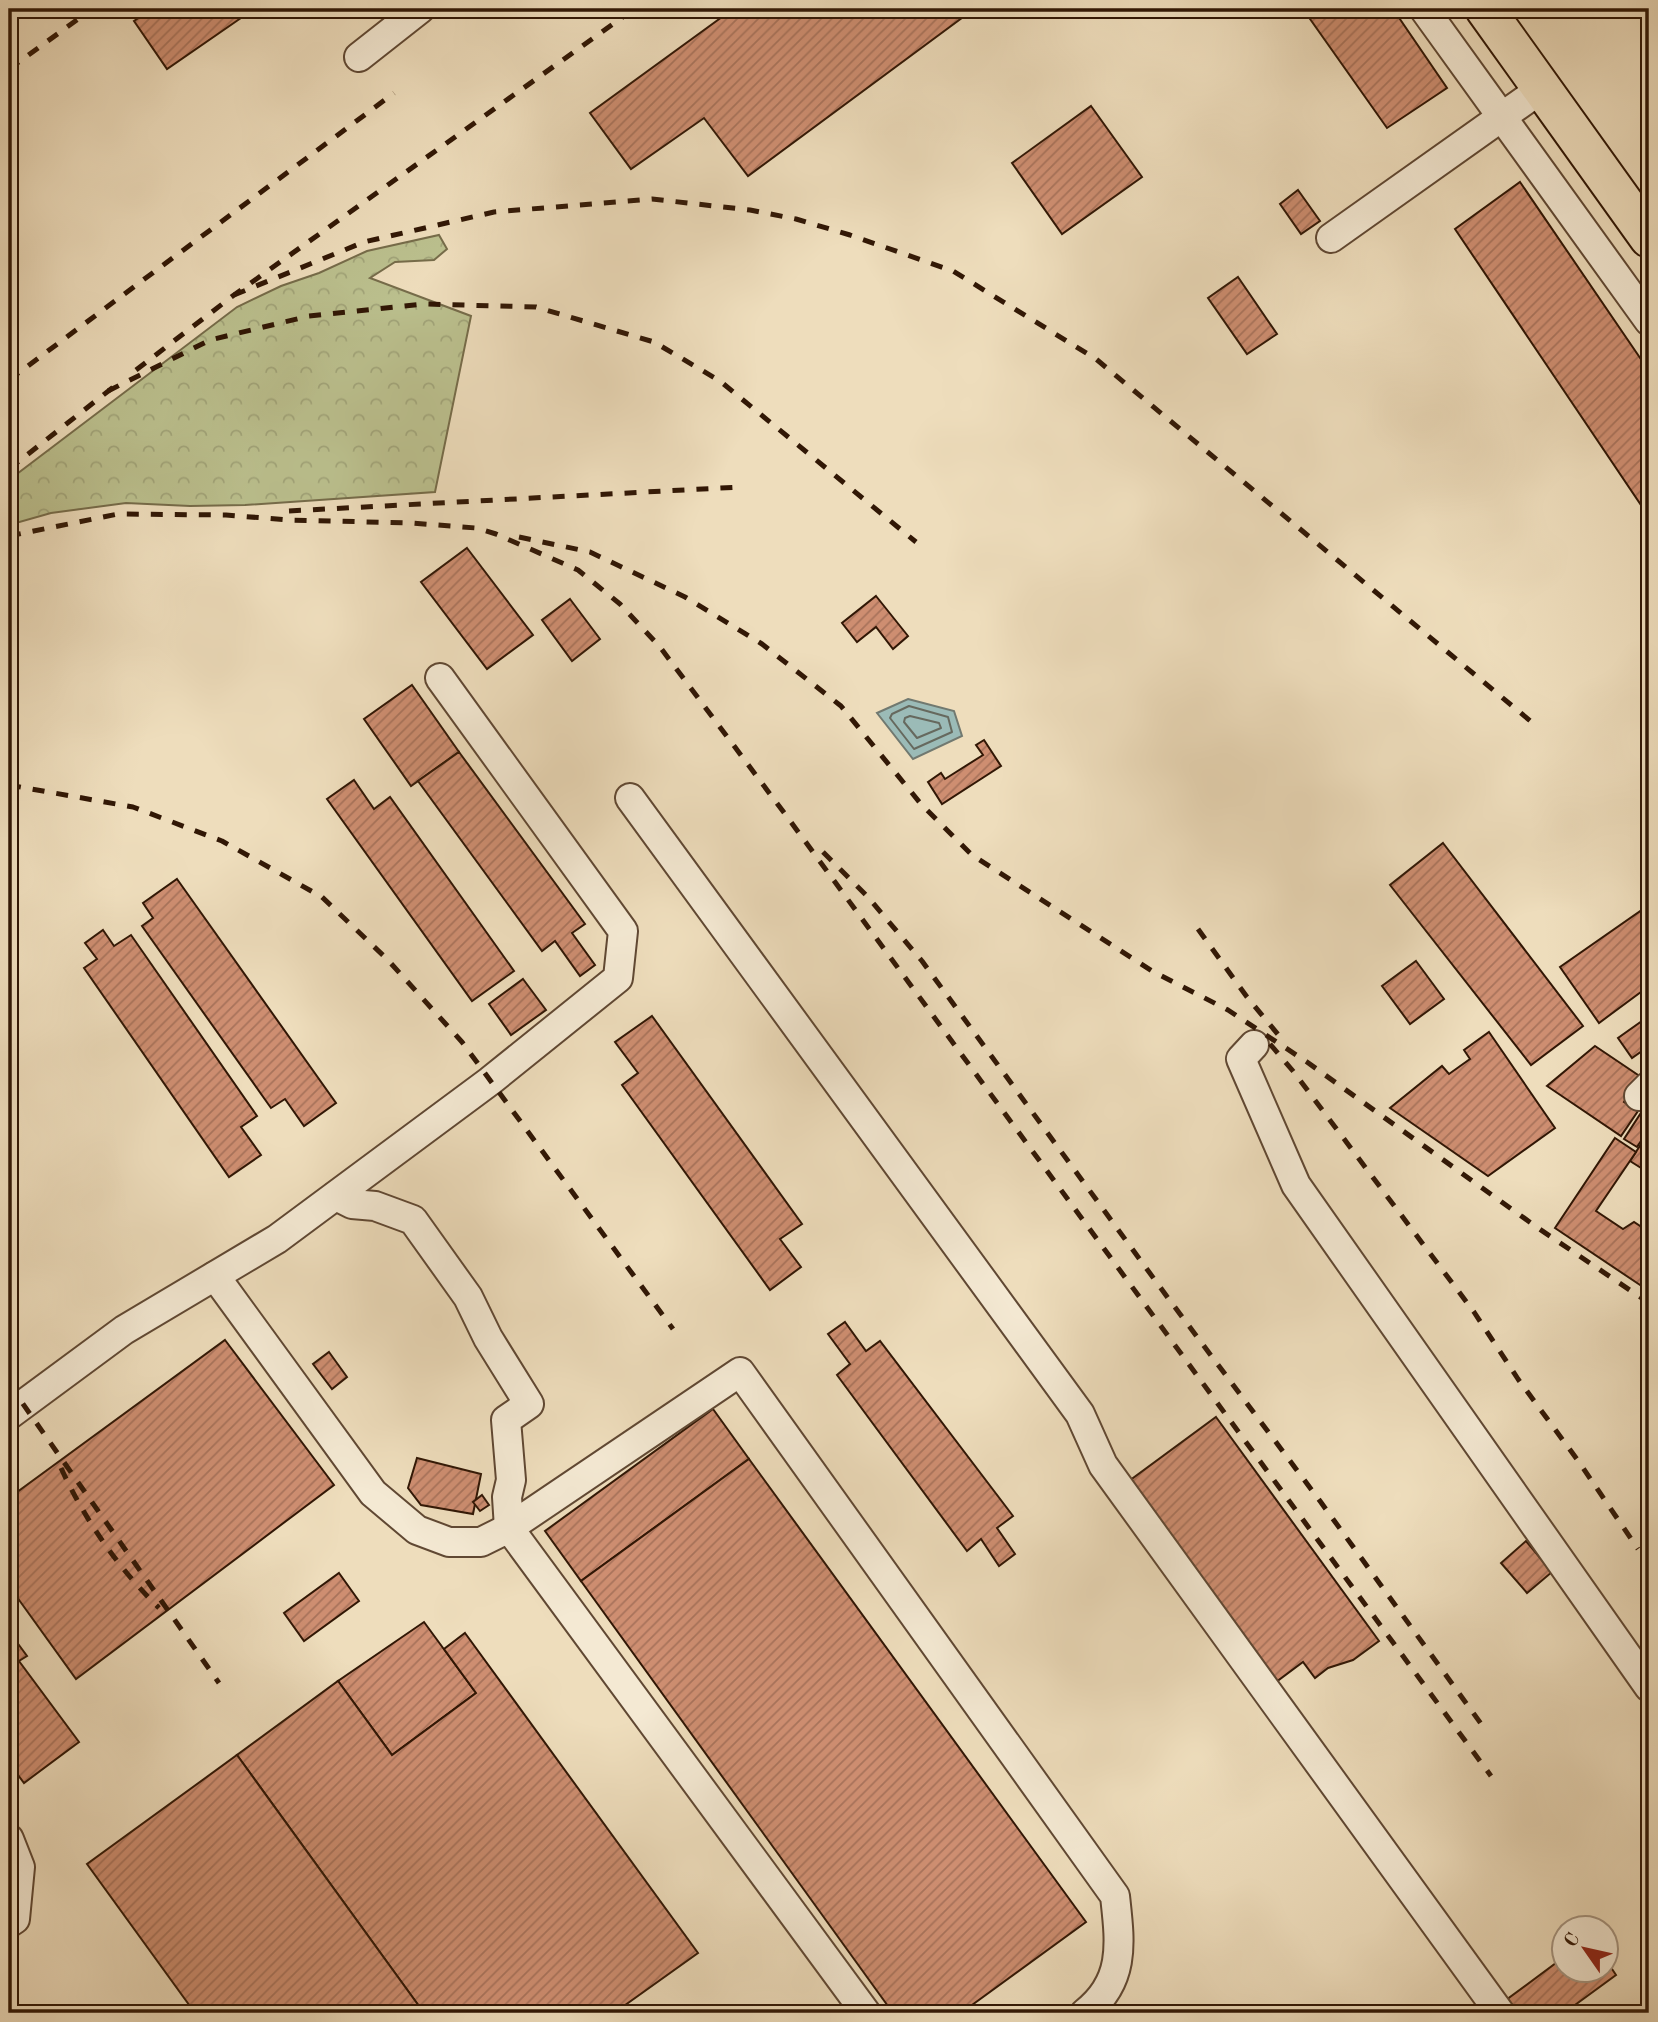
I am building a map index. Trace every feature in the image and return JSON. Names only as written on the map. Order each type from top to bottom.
[{"type":"highway","points":[[1485,9],[1649,238]]},
{"type":"lane","points":[[359,57],[420,9]]},
{"type":"lane","points":[[1424,9],[1649,321]]},
{"type":"lane","points":[[1331,238],[1541,89]]},
{"type":"lane","points":[[9,1415],[124,1330],[277,1239],[490,1081],[618,978],[623,931],[440,678]]},
{"type":"lane","points":[[629,798],[1080,1415],[1103,1465],[1500,2013]]},
{"type":"lane","points":[[1254,1045],[1241,1059],[1296,1185],[1649,1687]]},
{"type":"lane","points":[[336,1196],[352,1204],[375,1206],[413,1220],[468,1297],[488,1338],[529,1404],[506,1420],[511,1480],[507,1497],[509,1528],[866,2013]]},
{"type":"lane","points":[[215,1276],[373,1493],[417,1530],[449,1542],[481,1542],[509,1528],[740,1372],[1115,1896],[1120,1944],[1115,1978],[1085,2013]]},
{"type":"lane","points":[[9,1839],[20,1867],[15,1919],[9,1923]]},
{"type":"green space","points":[[439,235],[447,249],[434,260],[395,262],[370,278],[471,316],[435,492],[245,505],[126,503],[51,513],[9,525],[9,480],[237,307],[367,251]]},
{"type":"water","points":[[908,699],[954,711],[962,736],[913,759],[877,713]]},
{"type":"building","points":[[152,9],[254,9],[167,69],[134,21]]},
{"type":"building","points":[[733,9],[974,9],[748,176],[704,118],[631,169],[590,113]]},
{"type":"building","points":[[1303,9],[1393,9],[1447,88],[1387,128]]},
{"type":"building","points":[[1091,106],[1142,177],[1062,234],[1012,163]]},
{"type":"building","points":[[1520,182],[1649,371],[1649,517],[1455,229]]},
{"type":"building","points":[[1298,190],[1320,221],[1301,234],[1280,204]]},
{"type":"building","points":[[1238,277],[1277,334],[1247,354],[1208,298]]},
{"type":"building","points":[[467,548],[533,635],[487,669],[421,582]]},
{"type":"building","points":[[876,596],[908,636],[893,649],[876,627],[857,642],[842,623]]},
{"type":"building","points":[[570,599],[600,639],[572,661],[542,620]]},
{"type":"building","points":[[412,685],[459,752],[411,786],[364,719]]},
{"type":"building","points":[[984,740],[1001,766],[942,804],[928,782],[941,773],[945,779],[983,755],[976,745]]},
{"type":"building","points":[[459,752],[585,924],[572,933],[595,965],[580,976],[555,941],[542,951],[418,781]]},
{"type":"building","points":[[354,780],[374,809],[390,797],[514,971],[472,1001],[327,799]]},
{"type":"building","points":[[1443,843],[1583,1026],[1531,1065],[1390,885]]},
{"type":"building","points":[[177,879],[336,1103],[304,1126],[285,1099],[271,1108],[142,926],[153,918],[143,903]]},
{"type":"building","points":[[1649,905],[1649,986],[1599,1023],[1560,967]]},
{"type":"building","points":[[103,930],[114,946],[131,935],[257,1116],[241,1127],[261,1155],[229,1177],[84,968],[97,959],[85,943]]},
{"type":"building","points":[[1416,961],[1444,999],[1410,1024],[1382,986]]},
{"type":"building","points":[[523,979],[546,1010],[511,1035],[489,1004]]},
{"type":"building","points":[[652,1016],[802,1224],[780,1239],[801,1267],[770,1290],[622,1085],[638,1073],[615,1042]]},
{"type":"building","points":[[1649,1016],[1649,1046],[1632,1058],[1618,1038]]},
{"type":"building","points":[[1489,1032],[1555,1128],[1488,1176],[1390,1108],[1442,1066],[1449,1074],[1470,1059],[1464,1050]]},
{"type":"building","points":[[1595,1046],[1641,1077],[1624,1102],[1638,1111],[1621,1136],[1547,1086]]},
{"type":"building","points":[[1648,1102],[1649,1129],[1637,1147],[1624,1139]]},
{"type":"building","points":[[1649,1132],[1649,1173],[1630,1161]]},
{"type":"building","points":[[1615,1138],[1636,1152],[1596,1211],[1623,1229],[1634,1222],[1649,1232],[1649,1291],[1555,1228]]},
{"type":"building","points":[[845,1322],[866,1351],[880,1341],[1013,1516],[997,1528],[1015,1554],[999,1566],[981,1539],[967,1551],[837,1375],[850,1364],[828,1334]]},
{"type":"building","points":[[225,1340],[334,1485],[76,1679],[9,1586],[9,1498]]},
{"type":"building","points":[[329,1352],[347,1377],[332,1389],[313,1364]]},
{"type":"building","points":[[713,1409],[749,1459],[581,1581],[545,1531]]},
{"type":"building","points":[[1216,1417],[1379,1641],[1353,1660],[1328,1668],[1315,1678],[1303,1662],[1276,1682],[1129,1481]]},
{"type":"building","points":[[417,1458],[481,1474],[473,1514],[421,1505],[408,1488]]},
{"type":"building","points":[[749,1459],[1086,1922],[961,2013],[893,2013],[581,1581]]},
{"type":"building","points":[[482,1495],[489,1505],[480,1511],[473,1502]]},
{"type":"building","points":[[1526,1541],[1552,1572],[1527,1593],[1501,1563]]},
{"type":"building","points":[[339,1573],[359,1601],[304,1641],[284,1613]]},
{"type":"building","points":[[424,1622],[476,1693],[392,1755],[338,1681]]},
{"type":"building","points":[[465,1633],[698,1953],[614,2013],[424,2013],[237,1755],[338,1681],[392,1755],[476,1693],[444,1649]]},
{"type":"building","points":[[16,1641],[27,1656],[19,1661],[79,1742],[24,1783],[9,1763],[9,1646]]},
{"type":"building","points":[[237,1755],[424,2013],[195,2013],[87,1864]]},
{"type":"building","points":[[1550,1967],[1550,1983],[1605,1983],[1564,2013],[1516,2013],[1506,2000]]},
{"type":"railway","points":[[9,69],[92,9]]},
{"type":"railway","points":[[136,370],[234,295],[634,9]]},
{"type":"railway","points":[[9,380],[394,93]]},
{"type":"railway","points":[[234,295],[364,242],[494,212],[652,199],[750,210],[796,219],[850,235],[953,271],[1096,359],[1534,724]]},
{"type":"railway","points":[[108,391],[210,340],[309,316],[424,304],[536,307],[654,342],[720,381],[916,542]]},
{"type":"railway","points":[[9,469],[116,385]]},
{"type":"railway","points":[[289,511],[740,487]]},
{"type":"railway","points":[[9,536],[118,514],[226,515],[476,528],[578,570],[620,604],[660,647],[788,818],[1491,1776]]},
{"type":"railway","points":[[519,537],[590,552],[685,597],[762,644],[841,706],[921,804],[972,855],[1152,971],[1228,1010],[1307,1062],[1538,1228],[1649,1303]]},
{"type":"railway","points":[[9,785],[133,807],[222,841],[322,897],[387,959],[462,1042],[673,1329]]},
{"type":"railway","points":[[823,852],[867,896],[922,961],[1487,1732]]},
{"type":"railway","points":[[1198,929],[1247,997],[1281,1038]]},
{"type":"railway","points":[[1270,1044],[1474,1312],[1638,1549]]},
{"type":"railway","points":[[9,1384],[219,1683]]},
{"type":"railway","points":[[61,1468],[104,1542],[130,1577],[159,1608]]}]
